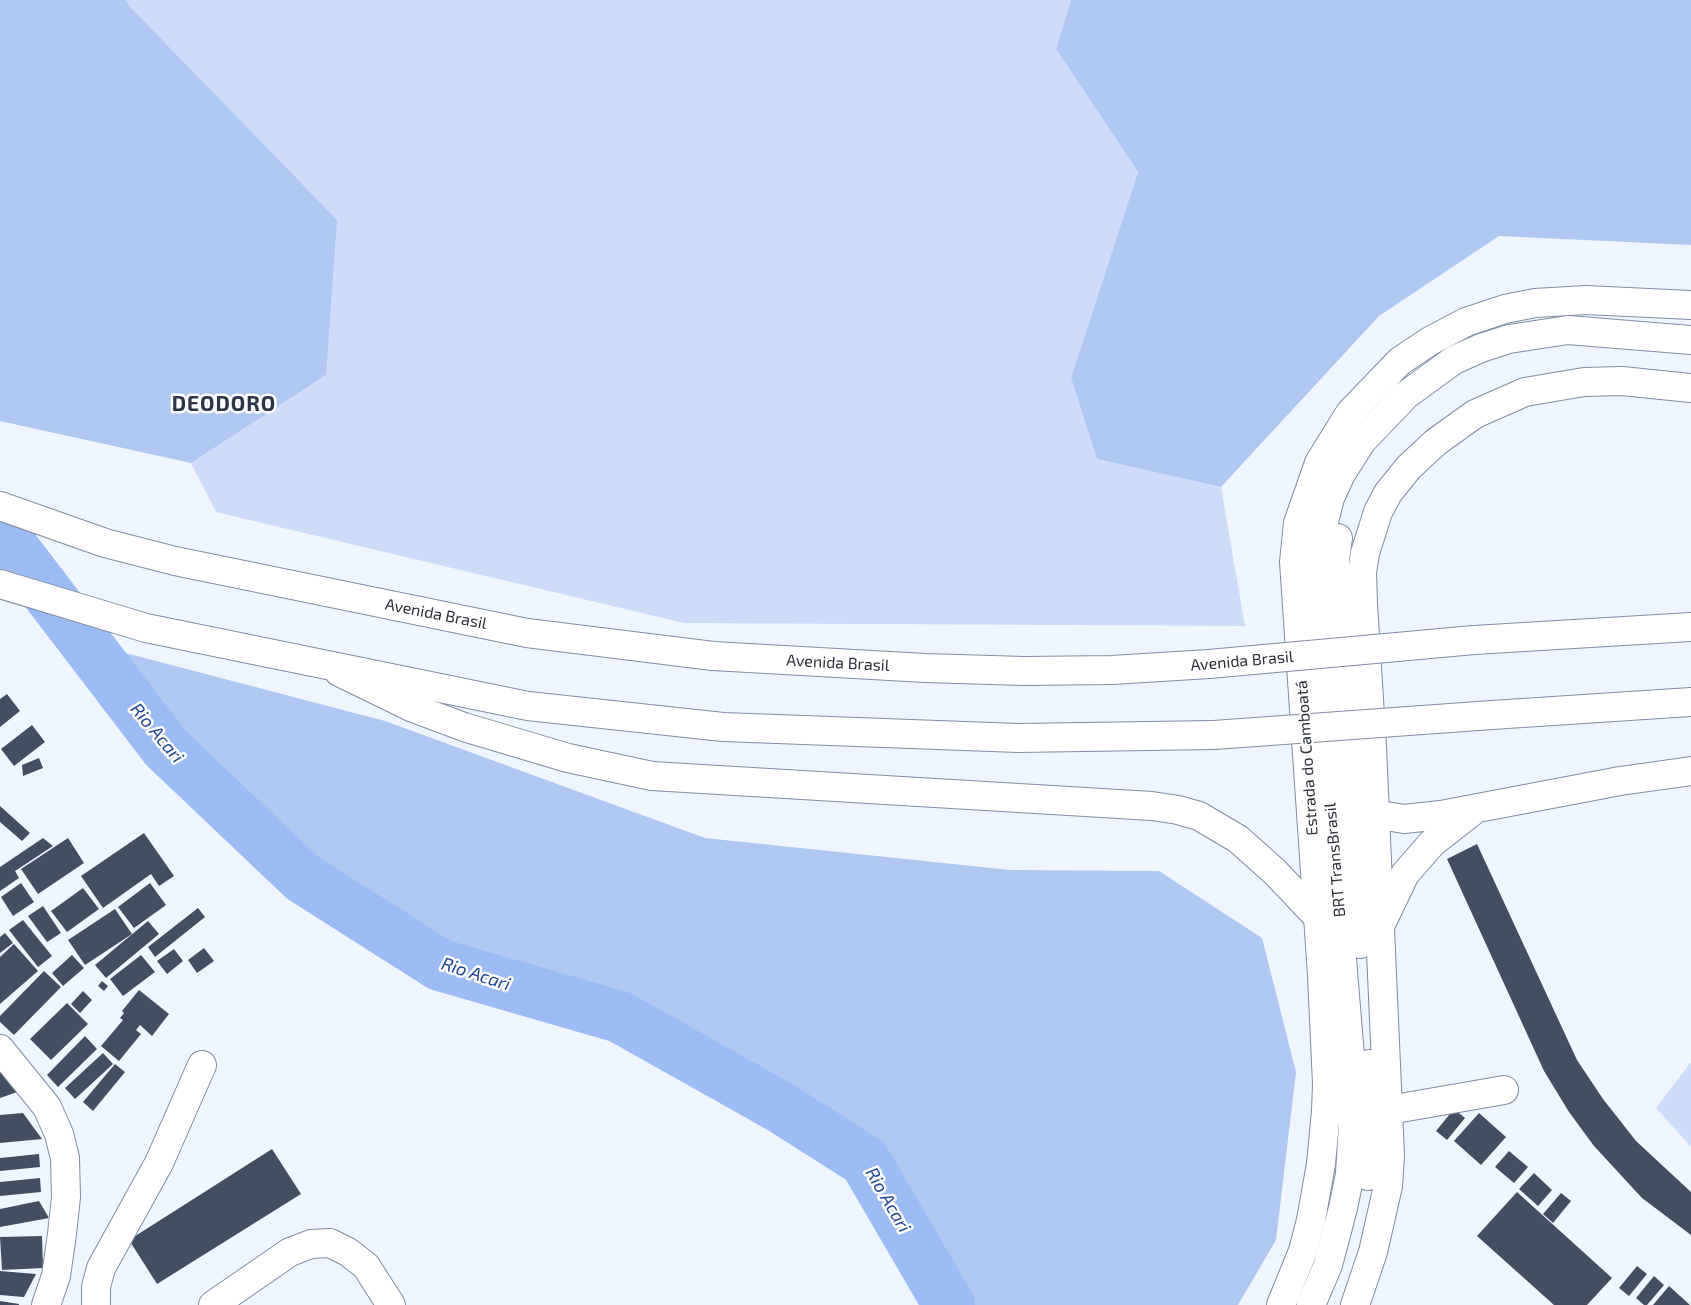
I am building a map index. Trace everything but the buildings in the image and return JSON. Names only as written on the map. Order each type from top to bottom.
[{"type":"main road","name":"Estrada do Camboatá","points":[[1281,1305],[1303,1251],[1322,1164],[1327,1084],[1294,562],[1298,522],[1319,463],[1350,413],[1400,361],[1430,341],[1466,322],[1505,309],[1534,303],[1586,300],[1691,306]]},
{"type":"main road","name":"BRT TransBrasil","points":[[1330,1305],[1346,1266],[1361,1216],[1371,1149],[1372,1120],[1328,776],[1314,620],[1316,567],[1322,529],[1330,498],[1362,441],[1406,395],[1454,360],[1481,348],[1509,339],[1568,330],[1691,340]]},
{"type":"main road","points":[[1354,1305],[1373,1252],[1388,1186],[1390,1156],[1375,842],[1363,807],[1362,572],[1370,532],[1388,493],[1409,468],[1436,442],[1475,414],[1525,392],[1584,382],[1622,381],[1691,388]]},
{"type":"main road","name":"BRT TransBrasil","points":[[1310,1305],[1328,1265],[1336,1238],[1351,1160],[1351,950],[1363,807],[1335,559],[1343,519],[1372,447],[1378,426]]},
{"type":"main road","name":"Avenida Brasil","points":[[0,506],[106,543],[175,561],[527,633],[713,656],[925,668],[1024,671],[1112,670],[1209,664],[1474,640],[1691,627]]},
{"type":"main road","points":[[0,584],[146,628],[528,706],[723,727],[1018,738],[1214,734],[1691,702]]},
{"type":"main road","points":[[321,664],[414,708],[464,727],[568,758],[652,776],[1152,806],[1178,810],[1199,816],[1238,840],[1275,872],[1351,950]]},
{"type":"main road","points":[[1304,725],[1328,776],[1363,807],[1386,818],[1404,819],[1476,808],[1620,781],[1691,771]]},
{"type":"main road","points":[[1380,926],[1405,874],[1432,843],[1476,808]]},
{"type":"main road","points":[[1351,950],[1375,842]]},
{"type":"main road","points":[[0,1050],[48,1107],[59,1134],[65,1158],[66,1198],[62,1234],[56,1276],[46,1305]]},
{"type":"main road","points":[[96,1305],[96,1287],[101,1268],[159,1163],[202,1065]]},
{"type":"main road","points":[[1388,1110],[1504,1090]]},
{"type":"main road","points":[[213,1305],[290,1252],[311,1244],[330,1244],[348,1252],[366,1266],[391,1305]]},
{"type":"shaded area","points":[[0,0],[126,0],[130,7],[337,220],[326,375],[191,463],[0,421]]},
{"type":"shaded area","points":[[126,0],[1071,0],[1056,49],[1138,172],[1071,378],[1097,459],[1221,487],[1245,626],[684,623],[216,512],[191,463],[326,375]]},
{"type":"shaded area","points":[[1071,0],[1691,0],[1691,245],[1499,236],[1379,316],[1221,487],[1097,459],[1071,378],[1138,172],[1056,49]]},
{"type":"shaded area","points":[[118,651],[385,721],[705,838],[1010,870],[1159,871],[1262,938],[1296,1072],[1276,1240],[1238,1305],[961,1305],[871,1148],[627,1006],[444,950],[312,865],[180,736]]},
{"type":"shaded area","points":[[1691,1062],[1691,1147],[1656,1108]]},
{"type":"waterway","name":"Rio Acari","points":[[0,531],[166,748],[303,878],[440,965],[620,1017],[780,1107],[865,1161],[949,1305]]},
{"type":"district","name":"DEODORO","points":[[224,404]]}]
